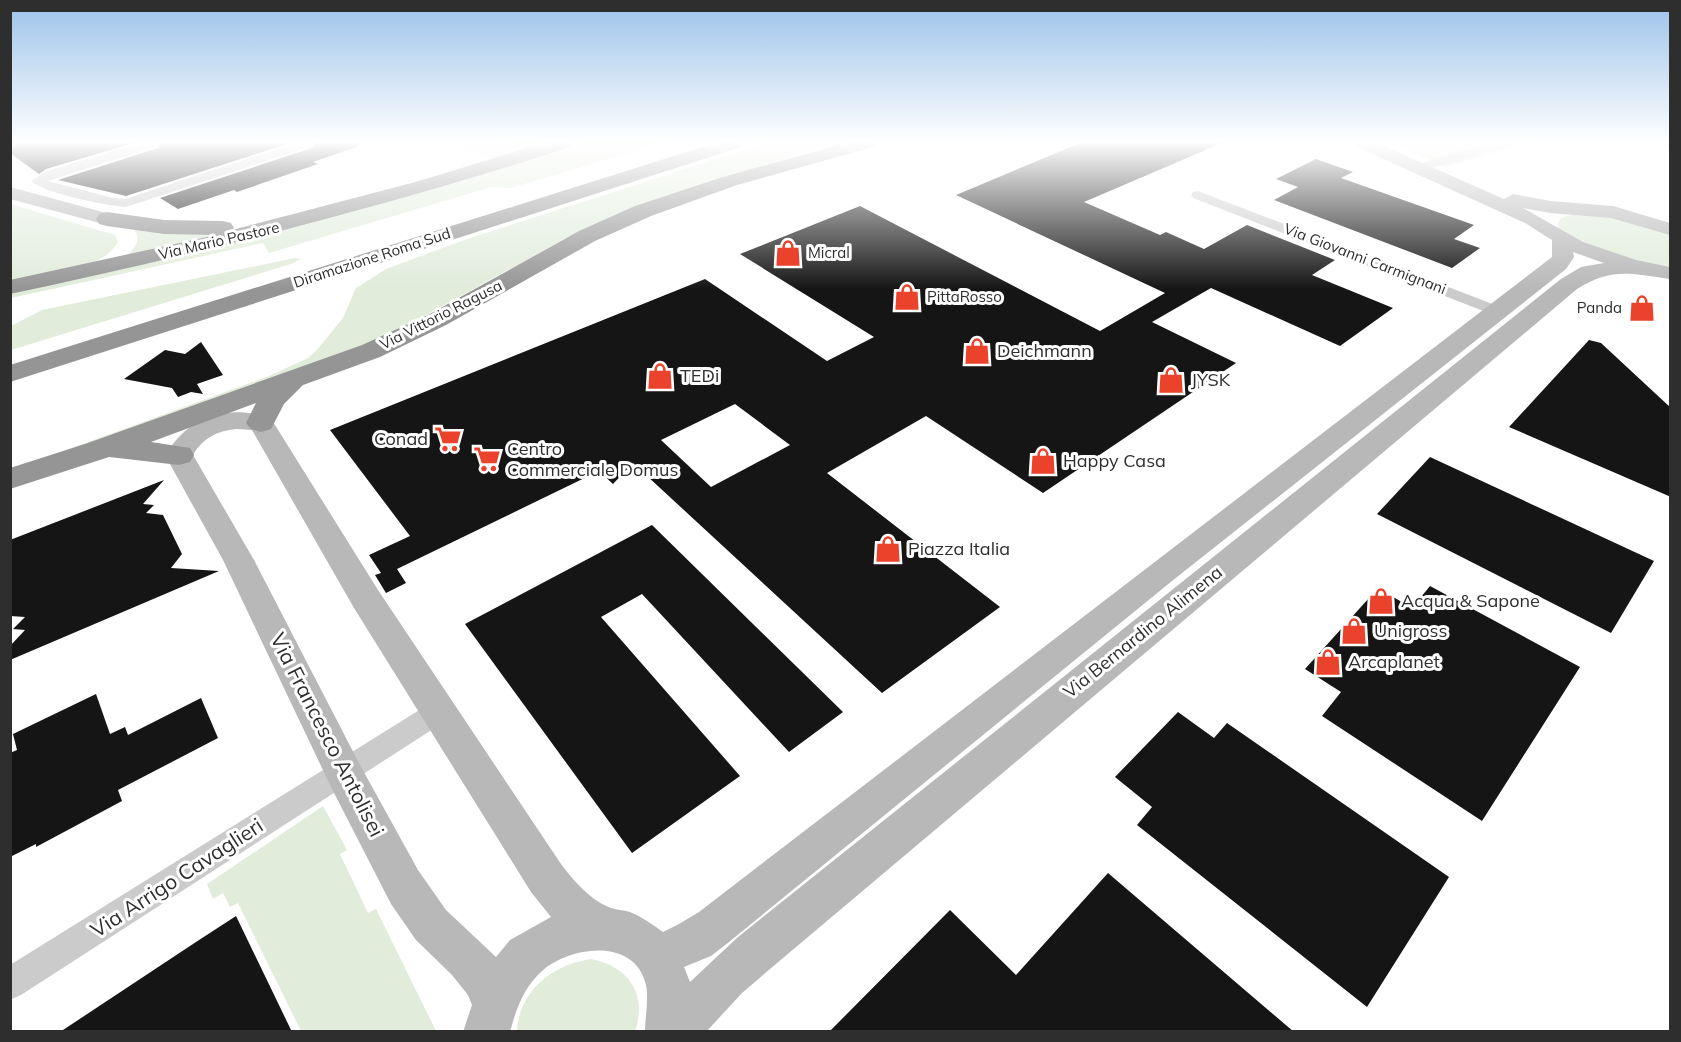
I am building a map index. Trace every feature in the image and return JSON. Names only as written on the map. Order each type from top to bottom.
[{"type":"highway","name":"Via Mario Pastore","points":[[10,287],[210,244],[413,192]]},
{"type":"highway","name":"Diramazione Roma Sud","points":[[10,361],[551,192]]},
{"type":"highway","name":"Diramazione Roma Sud","points":[[10,374],[582,192]]},
{"type":"highway","name":"Via Vittorio Ragusa","points":[[10,479],[96,451],[405,336],[578,240],[619,221],[699,192]]},
{"type":"highway","points":[[107,219],[164,227],[219,228],[284,222],[340,211]]},
{"type":"highway","points":[[64,276],[100,267],[126,250],[129,242],[127,236],[107,219]]},
{"type":"highway","points":[[261,423],[271,401],[293,379]]},
{"type":"highway","points":[[96,451],[141,450],[179,455]]},
{"type":"street","points":[[71,192],[112,202],[126,203],[160,192]]},
{"type":"street","points":[[1471,192],[1532,219],[1562,227],[1613,212],[1671,229]]},
{"type":"street","points":[[1492,192],[1512,200],[1538,205],[1589,252],[1671,280]]},
{"type":"street","points":[[10,193],[107,219]]},
{"type":"street","name":"Via Giovanni Carmignani","points":[[1198,195],[1497,311]]},
{"type":"street","name":"Via Bernardino Alimena","points":[[656,957],[695,940],[714,927],[1161,573],[1561,261],[1564,253],[1562,227]]},
{"type":"street","points":[[1637,267],[1671,273]]},
{"type":"street","name":"Via Bernardino Alimena","points":[[674,1032],[726,977],[754,953],[1569,284],[1589,272],[1637,267]]},
{"type":"street","points":[[179,455],[195,433],[212,424],[232,420],[261,423],[366,599],[559,896],[579,916],[600,926],[626,932],[645,945],[656,957],[667,975],[670,988],[672,1005],[668,1032]]},
{"type":"street","name":"Via Francesco Antolisei","points":[[179,455],[259,600],[344,771],[411,897],[430,924],[482,975],[492,990],[490,1016]]},
{"type":"street","name":"Via Arrigo Cavaglieri","points":[[10,984],[438,712]]},
{"type":"street","points":[[490,1016],[517,964],[540,945],[569,931],[600,926]]},
{"type":"green space","points":[[422,192],[475,192],[269,253],[263,243],[11,298],[10,291],[301,226]]},
{"type":"green space","points":[[615,192],[682,192],[650,202],[564,239],[392,334],[25,469],[36,461],[269,376],[308,358],[343,318],[356,288],[386,269],[467,239]]},
{"type":"green space","points":[[10,204],[115,235],[118,242],[99,260],[85,266],[11,281]]},
{"type":"green space","points":[[1577,213],[1597,214],[1670,234],[1670,269],[1652,267],[1594,249],[1559,229],[1558,223],[1561,218]]},
{"type":"green space","points":[[134,229],[235,231],[126,257],[135,247],[137,240]]},
{"type":"green space","points":[[295,258],[301,259],[11,350],[11,326],[42,310]]},
{"type":"green space","points":[[323,806],[347,850],[340,854],[368,913],[376,909],[436,1031],[301,1031],[238,903],[230,907],[223,893],[213,899],[207,884]]},
{"type":"green space","points":[[591,959],[615,968],[632,984],[639,1005],[635,1031],[517,1031],[524,1003],[541,982],[564,967]]},
{"type":"building","points":[[107,192],[140,192],[126,196]]},
{"type":"building","points":[[179,192],[229,192],[178,209],[160,198]]},
{"type":"building","name":"Centro Commerciale Domus","points":[[964,192],[1108,192],[1084,202],[1160,235],[1166,232],[1204,249],[1247,225],[1335,260],[1312,275],[1393,308],[1340,346],[1211,288],[1152,322],[1236,363],[1043,493],[926,416],[827,473],[1000,607],[882,693],[633,463],[613,484],[599,471],[397,569],[406,583],[386,593],[375,575],[381,573],[369,555],[410,536],[330,430],[705,279],[827,361],[874,337],[740,254],[860,206],[1100,331],[1165,293],[956,195]],"holes":[[[735,404],[790,445],[711,487],[661,440]]]},
{"type":"building","points":[[1289,192],[1380,192],[1474,225],[1454,239],[1480,248],[1452,268],[1274,200]]},
{"type":"building","points":[[1589,340],[1601,343],[1671,408],[1671,497],[1509,427]]},
{"type":"building","points":[[201,342],[223,375],[197,384],[203,394],[191,392],[178,397],[172,388],[124,379],[165,350],[185,354]]},
{"type":"building","points":[[1430,457],[1654,561],[1611,633],[1377,514]]},
{"type":"building","points":[[164,480],[143,504],[154,505],[146,513],[163,515],[182,554],[171,568],[219,571],[10,660],[10,646],[25,630],[13,629],[25,617],[10,616],[10,540]]},
{"type":"building","points":[[652,525],[843,712],[789,752],[642,594],[601,617],[740,776],[632,853],[465,624]]},
{"type":"building","points":[[1430,586],[1580,667],[1482,821],[1322,716],[1341,692],[1305,669],[1378,588],[1412,608]]},
{"type":"building","points":[[96,694],[110,734],[125,727],[128,735],[201,698],[218,738],[118,790],[122,801],[36,847],[36,844],[10,857],[10,753],[17,750],[13,734]]},
{"type":"building","points":[[1178,712],[1214,738],[1227,723],[1449,877],[1367,1007],[1137,825],[1152,807],[1115,777]]},
{"type":"building","points":[[1108,873],[1294,1032],[829,1032],[950,910],[1016,975]]},
{"type":"building","points":[[236,916],[292,1032],[60,1032],[196,942]]},
{"type":"place","name":"Micral","points":[[788,253]]},
{"type":"place","name":"PittaRosso","points":[[907,297]]},
{"type":"place","name":"Panda","points":[[1642,308]]},
{"type":"place","name":"Deichmann","points":[[977,351]]},
{"type":"place","name":"TEDi","points":[[660,376]]},
{"type":"place","name":"JYSK","points":[[1171,380]]},
{"type":"place","name":"Conad","points":[[448,439]]},
{"type":"place","name":"Centro Commerciale Domus","points":[[487,459]]},
{"type":"place","name":"Happy Casa","points":[[1043,461]]},
{"type":"place","name":"Piazza Italia","points":[[888,549]]},
{"type":"place","name":"Acqua & Sapone","points":[[1381,601]]},
{"type":"place","name":"Unigross","points":[[1354,631]]},
{"type":"place","name":"Arcaplanet","points":[[1328,662]]}]
